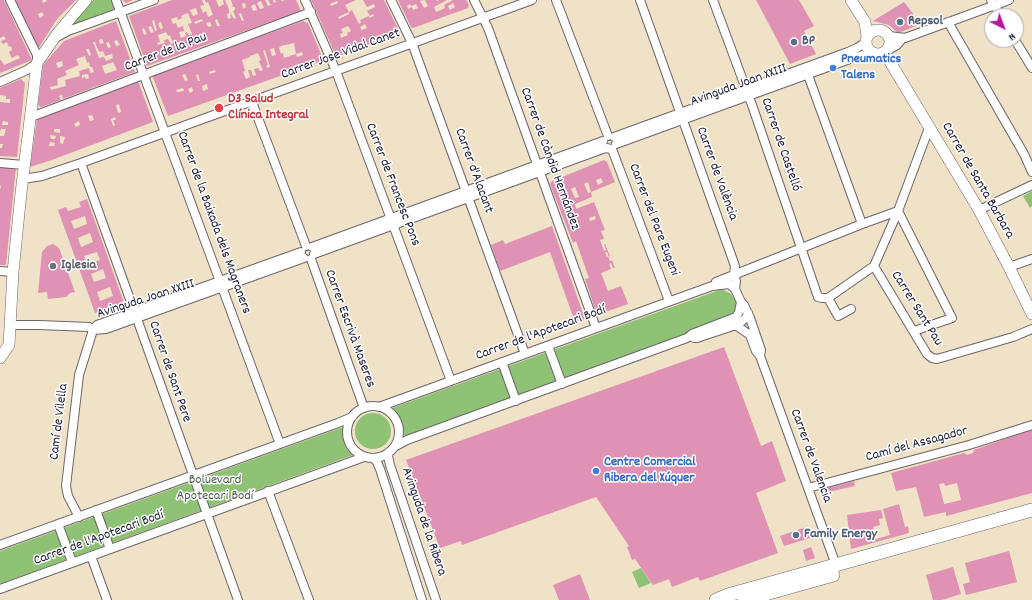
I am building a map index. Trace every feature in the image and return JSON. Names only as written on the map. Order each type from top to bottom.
[{"type":"main road","points":[[716,600],[728,595],[1032,510]]},
{"type":"main road","points":[[744,600],[1032,519]]},
{"type":"street","points":[[2,352],[9,345],[13,272],[24,165],[37,63],[37,55],[10,0]]},
{"type":"street","points":[[0,82],[27,70],[37,63],[70,18],[86,0]]},
{"type":"street","name":"Carrer de la Baixada dels Magraners","points":[[116,0],[280,444]]},
{"type":"street","points":[[54,39],[68,31],[154,0]]},
{"type":"street","name":"Carrer de Francesc Pons","points":[[305,0],[336,71],[451,381]]},
{"type":"street","name":"Carrer d'Alacant","points":[[391,0],[412,43],[525,354]]},
{"type":"street","name":"Carrer de Càndid Hernández","points":[[474,0],[484,18],[596,328]]},
{"type":"street","name":"Carrer Jose Vidal Canet","points":[[23,179],[42,176],[81,163],[532,0]]},
{"type":"street","name":"Carrer del Pare Eugeni","points":[[556,0],[669,301]]},
{"type":"street","name":"Carrer de València","points":[[640,0],[735,268],[735,289],[748,313],[761,350],[760,356]]},
{"type":"street","name":"Carrer de Castelló","points":[[713,0],[802,247],[818,297],[825,298]]},
{"type":"street","points":[[851,0],[865,22],[868,49],[885,48],[897,45],[902,39]]},
{"type":"street","points":[[885,48],[902,39],[993,3],[1009,0]]},
{"type":"street","name":"Carrer de la Pau","points":[[30,117],[311,12]]},
{"type":"street","points":[[865,22],[878,30]]},
{"type":"street","points":[[948,22],[1028,153],[1032,172]]},
{"type":"street","points":[[867,39],[872,31],[884,31],[885,48]]},
{"type":"street","name":"Avinguda Joan XXIII","points":[[747,93],[858,48],[867,39]]},
{"type":"street","name":"Avinguda Joan XXIII","points":[[10,324],[89,328],[93,330],[106,329],[136,315],[681,116],[808,74],[850,58],[885,48]]},
{"type":"street","name":"Carrer de Santa Barbara","points":[[885,48],[892,65],[979,210],[1010,267],[1032,314]]},
{"type":"street","points":[[1020,48],[1032,68]]},
{"type":"street","points":[[808,74],[862,224]]},
{"type":"street","name":"Carrer Escrivà Maseres","points":[[252,102],[364,408]]},
{"type":"street","name":"Carrer Sant Pau","points":[[825,298],[874,266],[898,211],[929,128]]},
{"type":"street","points":[[0,163],[24,165]]},
{"type":"street","name":"Carrer de Sant Pere","points":[[81,163],[206,514]]},
{"type":"street","points":[[979,210],[1032,185]]},
{"type":"street","points":[[898,211],[952,318],[914,331]]},
{"type":"street","name":"Carrer de l'Apotecari Bodí","points":[[712,286],[714,283],[802,247],[898,211]]},
{"type":"street","points":[[1010,267],[1032,259]]},
{"type":"street","name":"Carrer Sant Pau","points":[[874,266],[927,354],[932,358],[938,359],[1013,337],[1032,329]]},
{"type":"street","points":[[0,271],[13,272]]},
{"type":"street","name":"Carrer de l'Apotecari Bodí","points":[[379,407],[712,286],[728,284],[735,289]]},
{"type":"street","points":[[825,298],[838,316],[851,309]]},
{"type":"street","points":[[391,449],[397,439],[398,431],[397,423],[393,416],[387,410],[379,407],[371,406],[357,411],[348,424],[348,440],[352,447],[357,453],[368,457],[384,455],[391,449],[407,440],[687,338],[692,334],[736,317],[739,312],[741,302]]},
{"type":"street","points":[[687,338],[697,338],[734,326],[746,318],[748,313]]},
{"type":"street","points":[[734,326],[750,335],[756,352],[760,356]]},
{"type":"street","name":"Camí de Vilella","points":[[79,517],[68,496],[66,486],[79,375],[93,330]]},
{"type":"street","points":[[548,346],[562,384]]},
{"type":"street","name":"Carrer de Valencia","points":[[760,356],[836,565]]},
{"type":"street","points":[[502,362],[516,401]]},
{"type":"street","name":"Carrer de l'Apotecari Bodí","points":[[0,545],[352,417]]},
{"type":"street","name":"Camí del Assagador","points":[[808,488],[969,445],[1032,425]]},
{"type":"street","name":"Avinguda de la Ribera","points":[[391,449],[388,456],[390,466],[436,600]]},
{"type":"street","name":"Carrer de l'Apotecari Bodí","points":[[0,589],[268,491],[368,457]]},
{"type":"street","name":"Avinguda de la Ribera","points":[[368,457],[377,462],[380,469],[422,600]]},
{"type":"street","points":[[268,491],[309,600]]},
{"type":"street","points":[[96,510],[110,549]]},
{"type":"street","points":[[206,514],[238,600]]},
{"type":"street","points":[[58,524],[72,562]]},
{"type":"street","points":[[91,556],[107,600]]},
{"type":"green space","points":[[93,0],[113,0],[117,10],[72,25],[72,24]]},
{"type":"green space","points":[[1032,191],[1032,206],[1030,208],[1023,196]]},
{"type":"green space","points":[[722,289],[731,294],[736,301],[737,307],[735,314],[622,358],[408,436],[402,434],[400,420],[391,410],[395,407]]},
{"type":"green space","points":[[377,413],[386,418],[390,424],[390,438],[386,444],[377,449],[369,449],[360,444],[356,438],[355,427],[360,418],[366,414]]},
{"type":"green space","name":"Boluevard Apotecari Bodí","points":[[343,427],[345,442],[353,455],[0,584],[0,551]]},
{"type":"green space","points":[[641,568],[651,583],[639,588],[632,572]]},
{"type":"building","points":[[0,0],[4,0],[32,60],[0,73],[0,60],[4,65],[20,58],[18,55],[12,58],[9,52],[12,50],[11,46],[9,47],[7,42],[3,44],[1,41],[6,39],[4,36],[0,38]]},
{"type":"building","points":[[15,0],[42,0],[43,3],[47,1],[46,0],[76,0],[57,19],[38,49]],"holes":[[[42,12],[44,15],[40,18],[38,14]]]},
{"type":"building","points":[[123,0],[133,0],[126,3]]},
{"type":"building","points":[[172,0],[202,0],[204,5],[200,6],[203,13],[206,11],[208,17],[213,15],[208,2],[206,3],[205,0],[216,0],[219,7],[224,4],[223,0],[225,0],[229,9],[229,13],[227,14],[228,19],[231,18],[230,12],[234,19],[236,18],[233,11],[235,10],[235,7],[233,7],[231,0],[265,0],[268,6],[271,5],[268,0],[273,0],[274,3],[276,2],[275,0],[296,0],[301,11],[147,66],[129,16]],"holes":[[[261,1],[264,8],[260,9],[257,3]],[[245,3],[246,7],[243,9],[242,4]],[[255,4],[257,10],[253,11],[251,6]],[[196,8],[198,14],[193,16],[190,10]],[[188,13],[192,23],[188,24],[192,34],[189,35],[187,32],[185,33],[186,36],[181,38],[179,32],[184,31],[183,26],[178,28],[176,23],[173,24],[171,19],[177,17],[178,20],[182,18],[181,16]],[[241,13],[244,21],[242,21],[239,14]],[[202,19],[203,21],[195,24],[194,22]],[[217,19],[220,26],[217,26],[215,20]],[[154,20],[157,30],[155,31],[152,21]],[[161,22],[163,28],[160,29],[158,23]],[[210,22],[212,26],[208,27],[206,23]],[[151,26],[154,32],[151,33],[148,27]],[[144,28],[147,34],[144,35],[142,29]],[[166,32],[168,36],[170,35],[173,43],[171,44],[168,39],[164,40],[165,43],[158,45],[157,43],[160,42],[158,35]],[[171,44],[173,50],[161,55],[163,52],[161,48]]]},
{"type":"building","points":[[311,0],[356,0],[345,5],[349,12],[352,10],[359,24],[361,23],[360,20],[369,16],[369,18],[374,16],[373,14],[370,16],[367,11],[375,7],[374,4],[367,7],[363,0],[384,0],[400,33],[338,56],[335,54]],"holes":[[[337,1],[338,3],[331,6],[330,4]],[[349,12],[349,14],[339,19],[338,17]],[[365,24],[367,28],[362,30],[360,27]],[[348,26],[351,31],[347,33],[348,35],[341,38],[340,34],[343,33],[341,29]]]},
{"type":"building","points":[[398,0],[423,0],[420,1],[424,8],[428,6],[425,0],[447,0],[434,7],[436,12],[445,8],[444,5],[453,0],[466,0],[469,5],[468,8],[413,28],[411,27]],"holes":[[[453,3],[455,7],[450,10],[448,6]],[[410,4],[411,6],[416,4],[418,8],[413,10],[412,7],[408,9],[407,6]]]},
{"type":"building","name":"BP","points":[[756,0],[799,0],[814,26],[804,31],[816,54],[790,64]]},
{"type":"building","points":[[904,2],[921,24],[898,33],[889,25],[873,21]]},
{"type":"building","points":[[116,21],[135,72],[63,99],[62,95],[59,96],[61,100],[41,107],[38,105],[43,65],[64,41]],"holes":[[[102,39],[104,43],[100,44],[99,40]],[[117,40],[120,45],[116,46],[114,41]],[[93,42],[95,42],[99,52],[103,51],[105,56],[112,54],[113,58],[106,61],[104,57],[99,58]],[[109,42],[111,47],[108,48],[106,43]],[[86,49],[89,49],[91,55],[89,56]],[[85,56],[87,63],[89,62],[90,67],[92,67],[94,72],[90,73],[89,68],[79,71],[80,76],[65,80],[66,86],[51,90],[50,87],[58,85],[57,79],[67,75],[65,71],[79,65],[76,59]],[[62,61],[63,66],[58,68],[56,63]],[[113,62],[117,70],[105,74],[102,66]],[[88,74],[89,78],[86,79],[85,77],[82,78],[82,75]]]},
{"type":"building","points":[[303,21],[308,23],[323,59],[322,61],[168,116],[152,75]],"holes":[[[294,43],[296,54],[284,58],[283,53],[281,54],[279,48],[281,46]],[[274,48],[276,55],[272,56],[270,49]],[[265,50],[270,67],[267,68],[266,65],[268,65],[263,51]],[[302,52],[303,55],[297,57],[296,54]],[[258,53],[261,60],[259,61],[263,70],[260,71],[258,68],[254,69],[256,75],[253,76],[251,70],[248,70],[250,77],[246,79],[243,72],[245,71],[242,60]],[[215,70],[216,72],[210,74],[209,72]],[[185,74],[188,80],[185,81],[182,75]],[[198,74],[200,81],[198,81],[196,75]],[[207,84],[208,89],[203,91],[202,86]],[[192,87],[193,91],[190,93],[188,89]],[[183,88],[184,91],[177,92],[176,90]]]},
{"type":"building","points":[[21,79],[25,83],[17,157],[0,156],[0,148],[2,148],[3,144],[0,144],[0,136],[4,136],[6,129],[1,129],[0,132],[0,102],[10,103],[10,99],[6,99],[6,96],[0,95],[0,88]],"holes":[[[3,121],[8,122],[8,125],[2,125]]]},
{"type":"building","points":[[138,81],[153,122],[30,167],[37,119]],"holes":[[[119,104],[121,112],[118,113],[116,105]],[[92,115],[94,120],[90,121],[88,116]],[[115,117],[116,120],[113,120],[115,125],[113,126],[111,119]],[[79,121],[80,125],[76,127],[74,124]],[[54,129],[60,129],[60,133],[54,132]],[[50,135],[56,136],[55,139],[51,139]],[[60,136],[65,137],[63,144],[60,143]],[[50,142],[55,143],[54,146],[49,146]]]},
{"type":"building","points":[[604,160],[607,162],[615,182],[591,192],[592,197],[575,204],[576,209],[594,202],[605,230],[601,231],[604,239],[600,240],[604,251],[606,250],[605,244],[610,256],[609,257],[607,252],[605,252],[607,257],[608,256],[610,261],[612,260],[615,268],[613,268],[611,263],[609,264],[611,269],[601,273],[608,291],[621,286],[628,304],[600,314],[596,312],[585,279],[589,278],[576,241],[573,243],[550,184],[552,181]],"holes":[[[601,178],[603,182],[598,185],[596,180]],[[588,182],[591,192],[588,193],[584,184]],[[575,187],[579,197],[575,198],[571,189]],[[595,216],[596,219],[590,221],[589,218]]]},
{"type":"building","points":[[0,166],[16,167],[6,265],[0,265]]},
{"type":"building","points":[[87,199],[123,300],[122,303],[95,313],[58,210],[66,207],[68,211],[81,207],[79,202]],"holes":[[[85,216],[87,224],[74,229],[71,221]],[[90,233],[93,242],[81,247],[78,238]],[[97,252],[100,260],[87,264],[84,256]],[[103,269],[106,278],[94,282],[91,274]],[[110,287],[113,296],[100,301],[97,292]]]},
{"type":"building","points":[[552,226],[585,319],[575,322],[550,252],[500,271],[491,245],[503,240],[505,244]]},
{"type":"building","name":"Iglesia","points":[[53,244],[59,248],[75,292],[70,293],[66,297],[48,299],[47,292],[38,293],[42,252],[47,246]]},
{"type":"building","name":"Centre Comercial Ribera del Xúquer","points":[[724,347],[761,446],[772,441],[786,481],[756,493],[778,553],[700,581],[698,577],[672,587],[669,579],[653,585],[635,559],[632,560],[627,547],[629,546],[596,497],[462,545],[461,541],[440,548],[406,460]]},
{"type":"building","points":[[1032,429],[1032,493],[946,516],[946,512],[924,517],[916,487],[896,491],[891,473],[964,453],[967,455],[973,453],[974,450]],"holes":[[[944,483],[945,486],[957,483],[961,500],[944,504],[939,484]]]},
{"type":"building","points":[[854,481],[855,486],[824,493],[823,489]]},
{"type":"building","points":[[899,504],[905,527],[908,526],[909,533],[851,549],[847,515],[881,510],[883,518],[879,519],[880,525],[873,527],[876,539],[890,535],[883,509]]},
{"type":"building","points":[[806,527],[810,538],[784,546],[780,536]]},
{"type":"building","points":[[811,547],[815,558],[806,561],[803,550]]},
{"type":"building","points":[[1009,551],[1017,582],[966,595],[963,584],[970,582],[965,563]]},
{"type":"building","points":[[953,567],[961,594],[942,600],[933,600],[926,575]]},
{"type":"building","points":[[580,574],[590,600],[559,600],[553,585]]},
{"type":"place","name":"Repsol","points":[[900,22]]},
{"type":"place","name":"BP","points":[[794,42]]},
{"type":"place","name":"Pneumatics Talens","points":[[833,68]]},
{"type":"place","name":"D3 Salud Clínica Integral","points":[[219,108]]},
{"type":"place","name":"Iglesia","points":[[53,266]]},
{"type":"place","name":"Centre Comercial Ribera del Xúquer","points":[[596,471]]},
{"type":"place","name":"Family Energy","points":[[796,535]]}]
